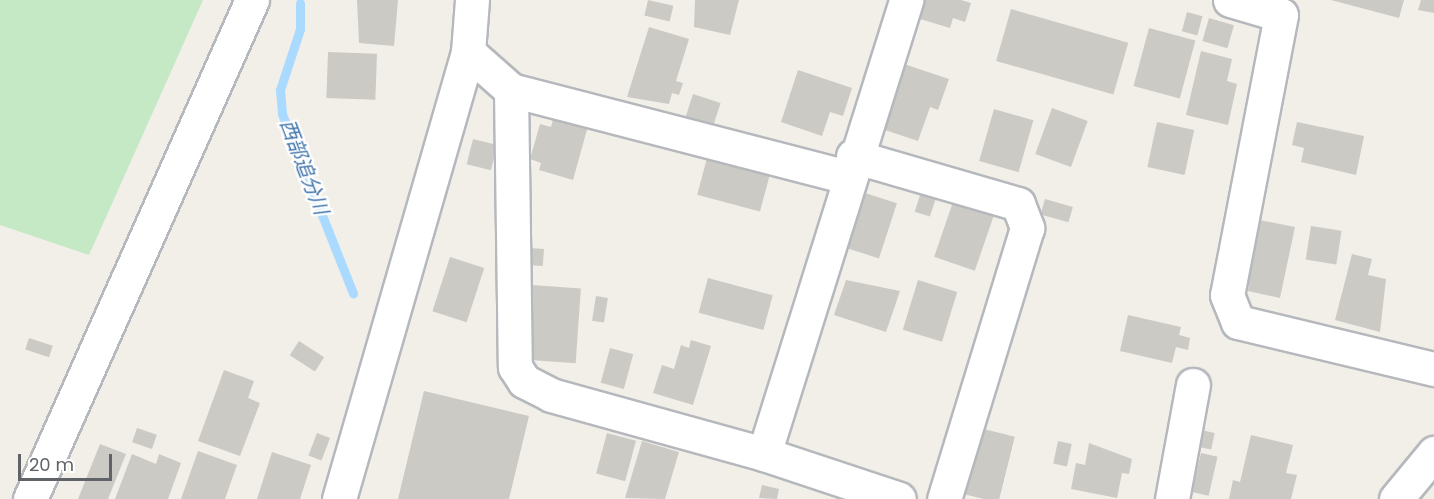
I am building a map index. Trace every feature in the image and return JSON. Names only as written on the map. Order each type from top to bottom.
[{"type":"street","points":[[30,499],[252,0]]},
{"type":"street","points":[[339,499],[468,52],[472,0]]},
{"type":"street","points":[[764,454],[850,167],[906,0]]},
{"type":"street","points":[[1230,0],[1281,15],[1227,295],[1238,322],[1434,369]]},
{"type":"street","points":[[468,52],[511,90],[1018,204],[1027,228],[944,499]]},
{"type":"street","points":[[511,90],[515,367],[524,381],[551,395],[764,454],[899,499]]},
{"type":"street","points":[[1172,499],[1193,386]]},
{"type":"street","points":[[1396,499],[1434,453]]},
{"type":"green space","points":[[0,0],[203,0],[89,255],[0,225]]},
{"type":"building","points":[[357,0],[398,0],[394,46],[359,43]]},
{"type":"building","points":[[648,0],[673,6],[670,21],[644,16]]},
{"type":"building","points":[[695,0],[739,0],[730,35],[694,27]]},
{"type":"building","points":[[922,0],[961,0],[971,3],[965,22],[953,18],[950,28],[917,18]]},
{"type":"building","points":[[1331,0],[1404,0],[1399,18]]},
{"type":"building","points":[[1421,0],[1434,0],[1434,13],[1418,10]]},
{"type":"building","points":[[1011,9],[1128,43],[1113,95],[996,61]]},
{"type":"building","points":[[1187,12],[1202,16],[1197,35],[1182,31]]},
{"type":"building","points":[[1209,18],[1234,25],[1227,48],[1202,41]]},
{"type":"building","points":[[649,27],[689,39],[676,81],[683,83],[679,95],[672,93],[669,104],[627,97]]},
{"type":"building","points":[[1149,28],[1195,40],[1180,98],[1133,86]]},
{"type":"building","points":[[1201,51],[1232,59],[1227,81],[1237,84],[1228,125],[1186,115]]},
{"type":"building","points":[[328,52],[377,54],[375,100],[326,98]]},
{"type":"building","points":[[904,64],[949,79],[938,110],[930,107],[918,141],[879,128]]},
{"type":"building","points":[[798,70],[852,88],[843,116],[830,112],[822,136],[781,122]]},
{"type":"building","points":[[693,94],[721,103],[712,130],[684,121]]},
{"type":"building","points":[[1052,108],[1088,121],[1071,167],[1035,154]]},
{"type":"building","points":[[994,109],[1033,120],[1019,172],[979,161]]},
{"type":"building","points":[[554,116],[588,126],[573,180],[539,170],[541,163],[530,159],[540,124],[551,127]]},
{"type":"building","points":[[1157,122],[1194,130],[1185,175],[1147,167]]},
{"type":"building","points":[[1297,122],[1364,136],[1356,175],[1301,162],[1304,148],[1292,145]]},
{"type":"building","points":[[473,139],[497,145],[491,170],[467,164]]},
{"type":"building","points":[[707,158],[770,175],[760,212],[697,195]]},
{"type":"building","points":[[923,186],[938,191],[930,217],[915,212]]},
{"type":"building","points":[[856,190],[897,203],[879,258],[838,245]]},
{"type":"building","points":[[1045,199],[1073,207],[1068,222],[1041,214]]},
{"type":"building","points":[[953,202],[994,216],[975,271],[934,257]]},
{"type":"building","points":[[1254,219],[1295,227],[1280,298],[1248,291],[1249,284],[1243,283]]},
{"type":"building","points":[[1311,226],[1342,231],[1336,264],[1306,260]]},
{"type":"building","points":[[530,248],[544,249],[543,266],[529,265]]},
{"type":"building","points":[[1352,254],[1372,259],[1368,275],[1386,279],[1380,332],[1335,320]]},
{"type":"building","points":[[450,257],[484,268],[467,322],[432,311]]},
{"type":"building","points":[[708,278],[773,295],[763,330],[699,313]]},
{"type":"building","points":[[846,280],[900,291],[886,332],[834,315]]},
{"type":"building","points":[[918,280],[957,292],[942,342],[903,330]]},
{"type":"building","points":[[532,285],[581,288],[576,363],[527,360]]},
{"type":"building","points":[[596,296],[608,298],[604,323],[592,321]]},
{"type":"building","points":[[1128,315],[1181,327],[1179,335],[1190,338],[1188,350],[1176,347],[1172,363],[1120,351]]},
{"type":"building","points":[[29,338],[53,346],[49,357],[25,349]]},
{"type":"building","points":[[691,340],[711,346],[693,405],[653,393],[662,365],[674,369],[681,345],[689,348]]},
{"type":"building","points":[[299,341],[324,357],[315,372],[290,355]]},
{"type":"building","points":[[610,348],[633,354],[624,389],[601,383]]},
{"type":"building","points":[[224,370],[254,381],[248,398],[260,403],[240,456],[198,441]]},
{"type":"building","points":[[424,391],[529,416],[509,499],[398,499]]},
{"type":"building","points":[[976,427],[1015,437],[999,499],[984,499],[960,493]]},
{"type":"building","points":[[137,428],[157,435],[152,449],[132,442]]},
{"type":"building","points":[[1201,430],[1215,433],[1211,450],[1197,447]]},
{"type":"building","points":[[317,433],[330,438],[321,460],[308,455]]},
{"type":"building","points":[[607,433],[636,441],[625,481],[596,474]]},
{"type":"building","points":[[1251,435],[1293,445],[1286,473],[1297,475],[1291,499],[1229,499],[1233,480],[1240,482]]},
{"type":"building","points":[[642,441],[679,452],[665,499],[625,498]]},
{"type":"building","points":[[1058,441],[1072,444],[1067,466],[1053,463]]},
{"type":"building","points":[[1089,443],[1132,459],[1129,474],[1122,473],[1117,498],[1071,489],[1076,463],[1085,465]]},
{"type":"building","points":[[100,444],[126,454],[108,499],[78,499]]},
{"type":"building","points":[[198,451],[237,465],[225,499],[181,499]]},
{"type":"building","points":[[272,452],[311,465],[300,499],[257,499]]},
{"type":"building","points":[[1201,453],[1218,457],[1209,496],[1192,492]]},
{"type":"building","points":[[132,454],[156,464],[159,454],[181,463],[168,499],[115,499]]},
{"type":"building","points":[[762,485],[779,489],[777,499],[759,498]]},
{"type":"waterway","name":"西部追分川","points":[[300,3],[300,29],[280,90],[282,114],[353,293]]}]
